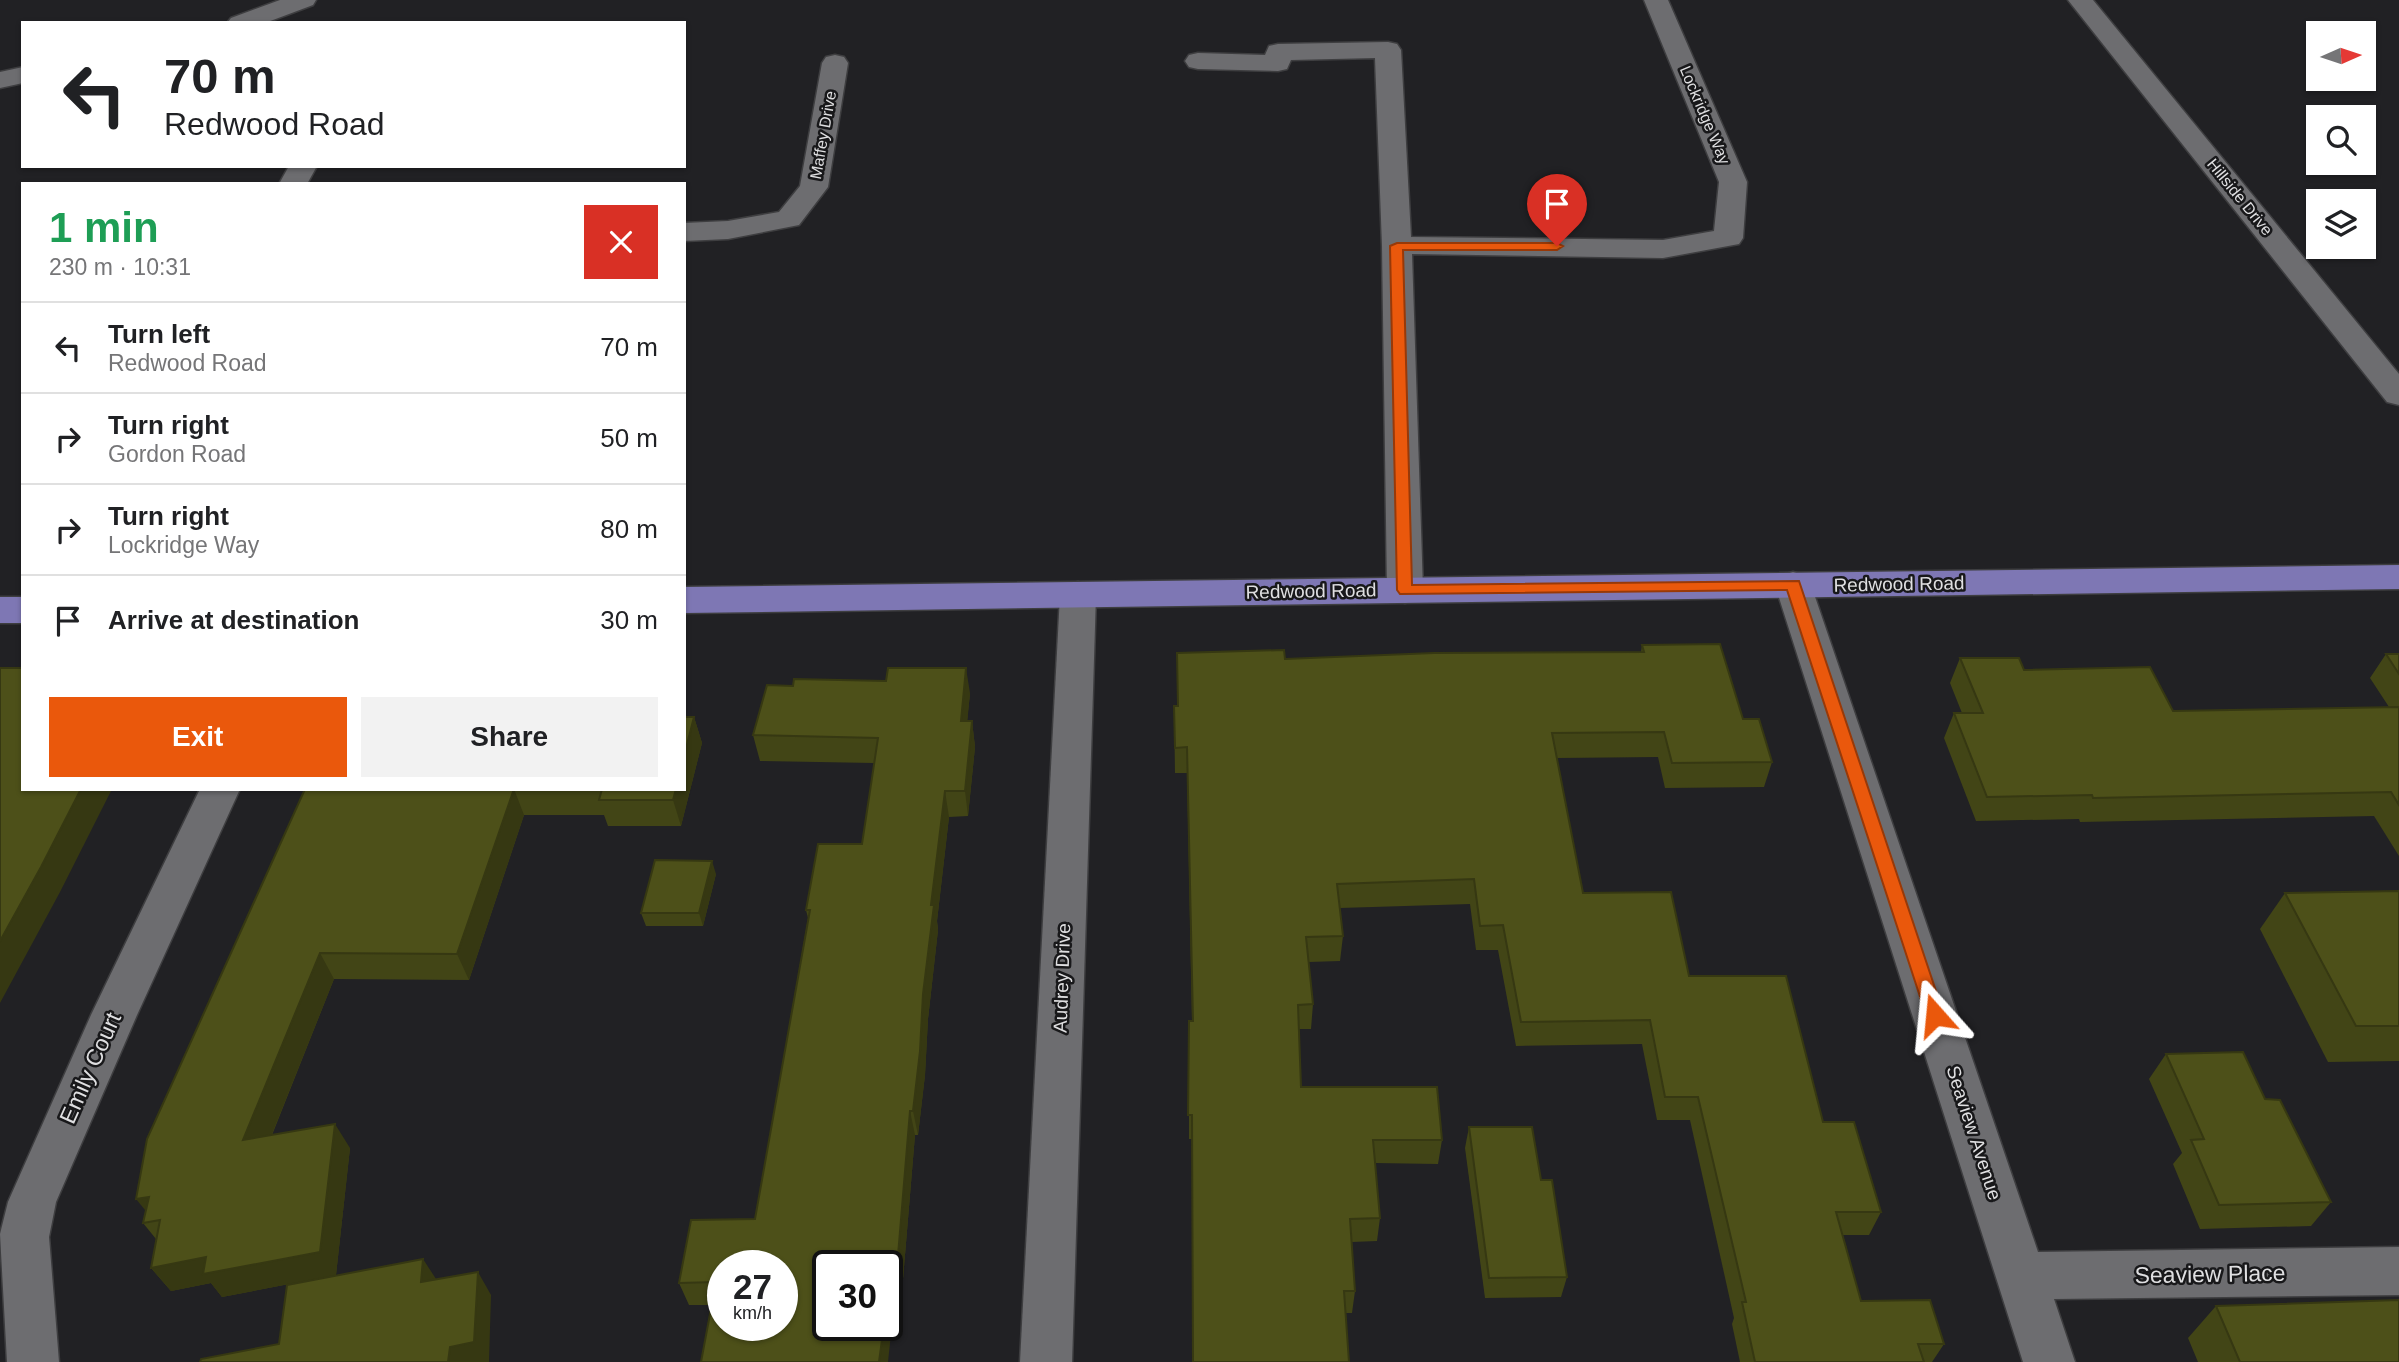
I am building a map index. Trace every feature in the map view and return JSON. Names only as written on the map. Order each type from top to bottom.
[{"type":"main road","name":"Redwood Road","points":[[686,600],[2399,577]]},
{"type":"main road","points":[[0,610],[21,610]]},
{"type":"street","points":[[246,21],[304,0]]},
{"type":"street","name":"Lockridge Way","points":[[1397,246],[1451,244],[1663,248],[1728,238],[1734,183],[1656,0]]},
{"type":"street","name":"Hillside Drive","points":[[2080,0],[2399,395]]},
{"type":"street","points":[[1198,61],[1278,62],[1278,52],[1388,50],[1397,246],[1405,590]]},
{"type":"street","name":"Maffey Drive","points":[[686,232],[728,230],[789,219],[814,187],[835,63]]},
{"type":"street","points":[[0,80],[21,75]]},
{"type":"street","name":"Seaview Avenue","points":[[1793,585],[2049,1362]]},
{"type":"street","name":"Audrey Drive","points":[[1046,1362],[1077,595]]},
{"type":"street","name":"Emily Court","points":[[33,1362],[24,1237],[32,1202],[114,1015],[219,791]]},
{"type":"street","name":"Seaview Place","points":[[2021,1276],[2399,1271]]},
{"type":"building","points":[[1720,644],[1743,719],[1759,719],[1772,762],[1672,763],[1664,732],[1552,733],[1583,893],[1671,892],[1689,976],[1786,976],[1823,1122],[1854,1122],[1881,1212],[1836,1212],[1861,1301],[1930,1300],[1944,1344],[1918,1344],[1924,1362],[1755,1362],[1742,1302],[1746,1302],[1698,1097],[1665,1097],[1650,1020],[1521,1022],[1503,925],[1480,926],[1474,879],[1337,884],[1343,936],[1306,937],[1313,1004],[1298,1005],[1301,1087],[1437,1087],[1442,1140],[1373,1140],[1380,1218],[1350,1219],[1355,1291],[1344,1291],[1349,1362],[1193,1362],[1192,1115],[1188,1115],[1189,1021],[1193,1021],[1187,747],[1175,748],[1174,706],[1178,706],[1177,653],[1284,650],[1285,659],[1434,653],[1644,652],[1642,645]]},
{"type":"building","points":[[2386,654],[2399,654],[2399,674]]},
{"type":"building","points":[[1960,658],[2019,658],[2024,670],[2150,667],[2173,711],[2399,707],[2399,805],[2391,792],[2093,798],[2092,795],[1987,797],[1954,713],[1983,713]]},
{"type":"building","points":[[0,668],[21,668],[21,791],[80,791],[0,941]]},
{"type":"building","points":[[888,668],[966,668],[961,721],[972,721],[965,791],[945,791],[931,905],[934,905],[923,994],[920,1051],[913,1111],[910,1111],[898,1250],[812,1250],[812,1341],[882,1341],[879,1362],[701,1362],[707,1330],[707,1341],[798,1341],[798,1250],[707,1250],[707,1282],[679,1283],[691,1220],[755,1219],[810,910],[806,910],[818,844],[862,844],[878,738],[753,735],[767,685],[793,686],[794,679],[886,681]]},
{"type":"building","points":[[686,717],[694,717],[686,748]]},
{"type":"building","points":[[304,791],[513,791],[457,954],[320,953],[243,1140],[335,1124],[320,1252],[203,1274],[206,1257],[151,1268],[160,1220],[143,1223],[149,1197],[136,1199],[147,1139]]},
{"type":"building","points":[[601,791],[675,791],[673,800],[599,800]]},
{"type":"building","points":[[655,860],[712,861],[699,913],[641,913]]},
{"type":"building","points":[[2399,891],[2399,1026],[2356,1026],[2285,893]]},
{"type":"building","points":[[2243,1052],[2265,1099],[2280,1100],[2331,1202],[2219,1205],[2191,1140],[2204,1139],[2166,1054]]},
{"type":"building","points":[[1469,1127],[1532,1127],[1541,1180],[1552,1180],[1567,1277],[1489,1278]]},
{"type":"building","points":[[423,1259],[421,1282],[478,1272],[474,1342],[450,1347],[448,1362],[200,1362],[201,1359],[279,1344],[287,1285]]},
{"type":"building","points":[[2399,1300],[2399,1362],[2240,1362],[2216,1306]]},
{"type":"route","points":[[1557,246],[1397,246],[1405,590],[1793,585],[1935,1015]]}]
